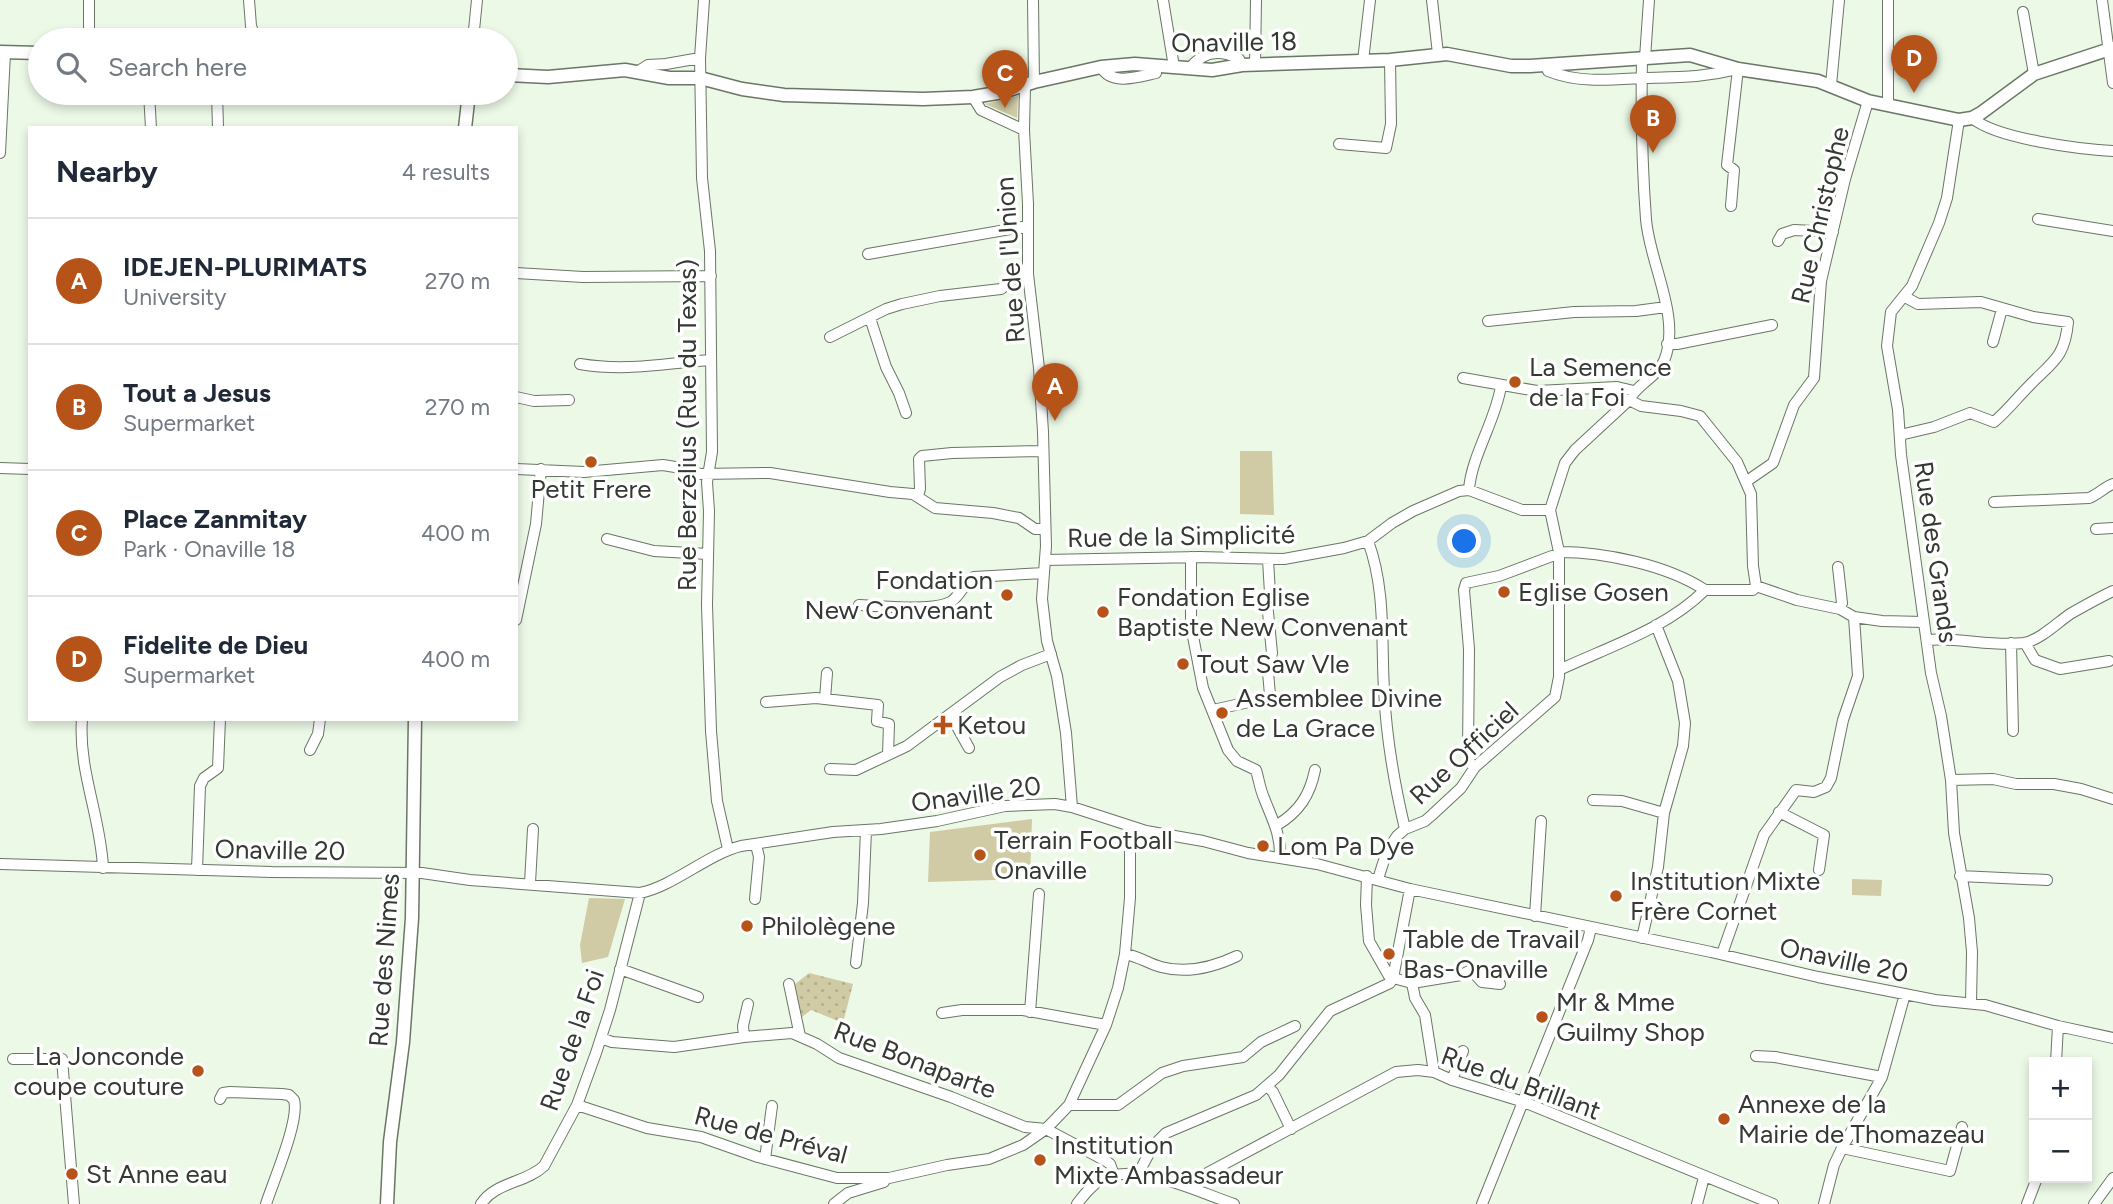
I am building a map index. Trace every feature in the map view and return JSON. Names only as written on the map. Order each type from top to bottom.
[{"type":"street","points":[[89,0],[89,28]]},
{"type":"street","points":[[250,0],[252,28]]},
{"type":"street","points":[[474,28],[477,0]]},
{"type":"street","name":"Rue Berzélius (Rue du Texas)","points":[[705,0],[700,78],[702,178],[711,276],[712,452],[708,474],[711,731],[717,801],[728,849]]},
{"type":"street","name":"Rue de l'Union","points":[[1033,0],[1024,130],[1028,274],[1039,368],[1045,560],[1042,599],[1066,733],[1072,807]]},
{"type":"street","points":[[1163,0],[1174,67]]},
{"type":"street","points":[[1248,65],[1256,0]]},
{"type":"street","points":[[1363,61],[1370,0]]},
{"type":"street","points":[[1432,0],[1438,54]]},
{"type":"street","points":[[1649,0],[1641,78],[1646,222],[1669,325],[1665,359],[1661,367],[1575,450],[1565,463],[1550,510],[1559,554],[1559,670],[1656,625],[1683,609],[1705,590]]},
{"type":"street","points":[[1831,85],[1839,0]]},
{"type":"street","points":[[1888,0],[1888,103]]},
{"type":"street","points":[[2102,0],[2113,83]]},
{"type":"street","points":[[2023,12],[2034,74]]},
{"type":"street","points":[[1966,119],[2034,74],[2110,48]]},
{"type":"street","points":[[0,153],[2,52],[28,53]]},
{"type":"street","name":"Onaville 18","points":[[518,75],[637,72],[669,78],[700,78],[742,89],[804,97],[923,99],[973,97],[1101,68],[1135,64],[1212,70],[1248,65],[1390,60],[1438,54],[1471,57],[1511,66],[1546,66],[1690,55],[1738,69],[1780,74],[1831,85],[1868,101],[1966,119],[2019,136],[2060,145],[2113,151]]},
{"type":"street","points":[[637,72],[648,65],[700,58]]},
{"type":"street","points":[[1339,144],[1386,148],[1391,124],[1390,60]]},
{"type":"street","points":[[1546,66],[1548,71],[1560,76],[1593,81],[1708,77],[1738,69],[1727,165],[1734,170],[1731,206]]},
{"type":"street","points":[[1101,68],[1110,78],[1134,78],[1156,73]]},
{"type":"street","points":[[973,97],[981,110],[1024,130]]},
{"type":"street","name":"Rue Christophe","points":[[1747,481],[1773,463],[1791,413],[1814,377],[1821,281],[1844,179],[1868,101]]},
{"type":"street","points":[[149,105],[150,126]]},
{"type":"street","points":[[217,105],[218,126]]},
{"type":"street","points":[[465,126],[468,105]]},
{"type":"street","name":"Rue des Grands","points":[[1966,119],[1939,223],[1905,297],[1891,312],[1886,346],[1923,622],[1951,780],[1954,833],[1969,918],[1971,1003]]},
{"type":"street","points":[[2038,219],[2113,231]]},
{"type":"street","points":[[868,254],[1028,226]]},
{"type":"street","points":[[1778,242],[1782,234],[1794,230],[1833,232]]},
{"type":"street","points":[[518,273],[583,277],[711,276]]},
{"type":"street","points":[[830,337],[886,309],[920,300],[1001,289],[1019,275],[1028,274]]},
{"type":"street","points":[[1900,435],[1934,428],[1970,413],[1994,422],[2026,388],[2054,364],[2064,348],[2068,322],[2033,317],[1981,302],[1918,304],[1905,297]]},
{"type":"street","points":[[1488,321],[1574,312],[1636,311],[1665,307]]},
{"type":"street","points":[[1993,342],[2002,309]]},
{"type":"street","points":[[870,318],[886,367],[906,413]]},
{"type":"street","points":[[1667,344],[1772,325]]},
{"type":"street","points":[[580,364],[645,368],[711,360]]},
{"type":"street","points":[[1463,378],[1537,391],[1618,387],[1631,395],[1641,406],[1700,416],[1737,462],[1747,481],[1752,508],[1756,586]]},
{"type":"street","points":[[1501,386],[1482,449],[1472,470],[1469,490],[1522,510],[1550,510]]},
{"type":"street","points":[[518,397],[534,401],[569,400]]},
{"type":"street","points":[[918,496],[919,459],[927,455],[1042,451]]},
{"type":"street","points":[[518,469],[584,472],[663,464],[708,474],[771,473],[918,496],[935,508],[1019,518],[1035,529],[1044,529]]},
{"type":"street","points":[[0,468],[28,469]]},
{"type":"street","points":[[518,611],[534,535],[541,469]]},
{"type":"street","points":[[1994,502],[2089,498],[2113,484]]},
{"type":"street","name":"Rue de la Simplicité","points":[[1045,560],[1191,557],[1268,560],[1344,548],[1368,541],[1413,511],[1459,491],[1469,490]]},
{"type":"street","points":[[2096,529],[2113,527]]},
{"type":"street","points":[[607,539],[654,551],[708,554]]},
{"type":"street","points":[[1368,541],[1381,596],[1384,701],[1405,829]]},
{"type":"street","points":[[1475,766],[1471,763],[1468,752],[1469,649],[1464,590],[1466,583],[1499,576],[1559,554],[1585,552],[1658,569],[1692,581],[1705,590],[1753,590],[1756,586]]},
{"type":"street","points":[[1191,557],[1191,626],[1203,688],[1228,750],[1237,761],[1256,770],[1260,788],[1277,825],[1280,858]]},
{"type":"street","points":[[1213,710],[1267,698],[1270,695],[1268,672],[1272,653],[1267,603],[1270,593],[1268,560]]},
{"type":"street","points":[[1838,567],[1842,603],[1840,609]]},
{"type":"street","points":[[859,605],[922,607],[946,603],[974,577],[1044,573]]},
{"type":"street","points":[[1756,586],[1797,600],[1840,609],[1854,617],[1923,622]]},
{"type":"street","points":[[1927,640],[1948,638],[2025,643],[2073,612],[2113,591]]},
{"type":"street","points":[[1722,954],[1764,835],[1796,790],[1814,792],[1826,786],[1832,778],[1843,720],[1858,676],[1854,617]]},
{"type":"street","points":[[1642,938],[1658,867],[1664,813],[1683,746],[1685,723],[1678,681],[1656,625]]},
{"type":"street","points":[[2011,643],[2013,730]]},
{"type":"street","points":[[2025,643],[2035,660],[2060,669],[2109,661]]},
{"type":"street","points":[[830,769],[856,770],[907,746],[1011,670],[1051,654]]},
{"type":"street","name":"Rue Officiel","points":[[1378,879],[1387,851],[1397,836],[1432,815],[1461,788],[1475,766],[1555,697],[1559,670]]},
{"type":"street","points":[[825,699],[827,673]]},
{"type":"street","points":[[766,702],[825,699],[878,705],[877,721],[889,724],[888,755]]},
{"type":"street","points":[[950,714],[969,748]]},
{"type":"street","points":[[82,721],[88,790],[103,856],[103,868]]},
{"type":"street","points":[[197,870],[200,786],[209,772],[218,768],[220,721]]},
{"type":"street","points":[[310,750],[316,741],[320,721]]},
{"type":"street","name":"Rue des Nimes","points":[[387,1204],[390,1142],[403,1042],[412,918],[415,721]]},
{"type":"street","points":[[1277,825],[1291,815],[1306,798],[1311,790],[1315,770]]},
{"type":"street","points":[[1951,780],[1993,779],[2016,784],[2054,784],[2113,799]]},
{"type":"street","points":[[1593,800],[1622,801],[1664,813]]},
{"type":"street","name":"Onaville 20","points":[[0,864],[413,873],[640,893],[656,889],[728,849],[809,835],[937,821],[1005,806],[1055,804],[1072,807],[1130,827],[1317,864],[1410,889],[1722,954],[1808,975],[1934,1000],[1971,1003],[2113,1038]]},
{"type":"street","points":[[1779,813],[1824,835],[1819,870]]},
{"type":"street","points":[[1535,916],[1541,821]]},
{"type":"street","name":"Rue de Préval","points":[[576,1105],[659,1131],[713,1140],[765,1159],[841,1178],[889,1178],[989,1159],[1023,1144],[1046,1129],[1069,1105],[1106,1025],[1125,954],[1130,898],[1130,827]]},
{"type":"street","points":[[530,883],[533,830]]},
{"type":"street","points":[[856,963],[863,903],[866,830]]},
{"type":"street","points":[[755,899],[759,857],[756,845]]},
{"type":"street","points":[[1367,876],[1369,941],[1389,976],[1412,983],[1461,975],[1471,970],[1482,982],[1500,984]]},
{"type":"street","points":[[1960,876],[2047,880]]},
{"type":"street","points":[[1138,1176],[1153,1146],[1167,1133],[1242,1102],[1268,1087],[1330,1011],[1390,984],[1410,889]]},
{"type":"street","name":"Rue de la Foi","points":[[481,1204],[492,1193],[536,1173],[544,1166],[576,1105],[601,1038],[640,893]]},
{"type":"street","points":[[1030,1012],[1039,894]]},
{"type":"street","points":[[1482,1204],[1591,928]]},
{"type":"street","points":[[1125,954],[1161,967],[1181,970],[1212,966],[1237,956]]},
{"type":"street","points":[[620,969],[698,997]]},
{"type":"street","points":[[1412,983],[1415,998],[1425,1015],[1434,1072]]},
{"type":"street","points":[[789,984],[800,1036]]},
{"type":"street","points":[[1824,1204],[1834,1165],[1882,1077],[1905,994]]},
{"type":"street","points":[[744,1037],[743,1026],[748,1004]]},
{"type":"street","points":[[942,1013],[1010,1009],[1106,1025]]},
{"type":"street","points":[[1069,1105],[1118,1105],[1161,1073],[1183,1066],[1243,1057],[1261,1042],[1295,1026]]},
{"type":"street","points":[[2056,1057],[2058,1026]]},
{"type":"street","name":"Rue Bonaparte","points":[[601,1038],[611,1042],[674,1047],[781,1033],[800,1036],[839,1058],[951,1097],[1025,1127],[1046,1129],[1106,1161],[1114,1175]]},
{"type":"street","points":[[1452,1080],[1463,1051]]},
{"type":"street","points":[[1756,1056],[1775,1057],[1882,1077]]},
{"type":"street","points":[[13,1059],[62,1059],[75,1204]]},
{"type":"street","name":"Rue du Brillant","points":[[1185,1185],[1396,1072],[1418,1070],[1434,1072],[1524,1102],[1773,1204]]},
{"type":"street","points":[[1268,1087],[1291,1129]]},
{"type":"street","points":[[220,1099],[223,1093],[230,1092],[282,1094],[295,1100],[295,1114],[267,1204]]},
{"type":"street","points":[[765,1159],[772,1106]]},
{"type":"street","points":[[1842,1148],[1950,1171],[1962,1127]]},
{"type":"street","points":[[1077,1204],[1094,1184],[1114,1175],[1138,1176],[1185,1185],[1212,1200],[1234,1204]]},
{"type":"street","points":[[1697,1204],[1704,1177]]},
{"type":"street","points":[[841,1178],[841,1198],[886,1182],[889,1178]]},
{"type":"street","points":[[2094,1204],[2113,1178]]},
{"type":"street","points":[[2027,1204],[2035,1183]]},
{"type":"shaded area","points":[[1018,96],[1017,118],[985,104]]},
{"type":"shaded area","points":[[1240,451],[1272,451],[1274,515],[1240,514]]},
{"type":"shaded area","name":"Terrain Football Onaville","points":[[1032,819],[1030,879],[928,882],[930,832]]},
{"type":"shaded area","points":[[1852,879],[1882,880],[1881,896],[1852,895]]},
{"type":"shaded area","points":[[589,898],[625,899],[608,957],[582,963],[580,945]]},
{"type":"shaded area","points":[[809,973],[853,984],[843,1023],[811,1010],[802,1017],[794,985]]},
{"type":"place","name":"Fidelite de Dieu","points":[[1914,93]]},
{"type":"place","name":"Place Zanmitay","points":[[1005,108]]},
{"type":"place","name":"Tout a Jesus","points":[[1653,153]]},
{"type":"place","name":"La Semence de la Foi","points":[[1515,382]]},
{"type":"place","name":"IDEJEN-PLURIMATS","points":[[1055,421]]},
{"type":"place","name":"Petit Frere","points":[[591,462]]},
{"type":"place","name":"Eglise Gosen","points":[[1504,592]]},
{"type":"place","name":"Fondation New Convenant","points":[[1007,595]]},
{"type":"place","name":"Fondation Eglise Baptiste New Convenant","points":[[1103,612]]},
{"type":"place","name":"Tout Saw Vle","points":[[1183,664]]},
{"type":"place","name":"Assemblee Divine de La Grace","points":[[1222,713]]},
{"type":"place","name":"Ketou","points":[[943,725]]},
{"type":"place","name":"Lom Pa Dye","points":[[1263,846]]},
{"type":"place","name":"Terrain Football Onaville","points":[[980,855]]},
{"type":"place","name":"Institution Mixte Frère Cornet","points":[[1616,896]]},
{"type":"place","name":"Philolègene","points":[[747,926]]},
{"type":"place","name":"Table de Travail Bas-Onaville","points":[[1389,954]]},
{"type":"place","name":"Mr & Mme Guilmy Shop","points":[[1542,1017]]},
{"type":"place","name":"La Jonconde coupe couture","points":[[198,1071]]},
{"type":"place","name":"Annexe de la Mairie de Thomazeau","points":[[1724,1119]]},
{"type":"place","name":"Institution Mixte Ambassadeur","points":[[1040,1160]]},
{"type":"place","name":"St Anne eau","points":[[72,1174]]}]
